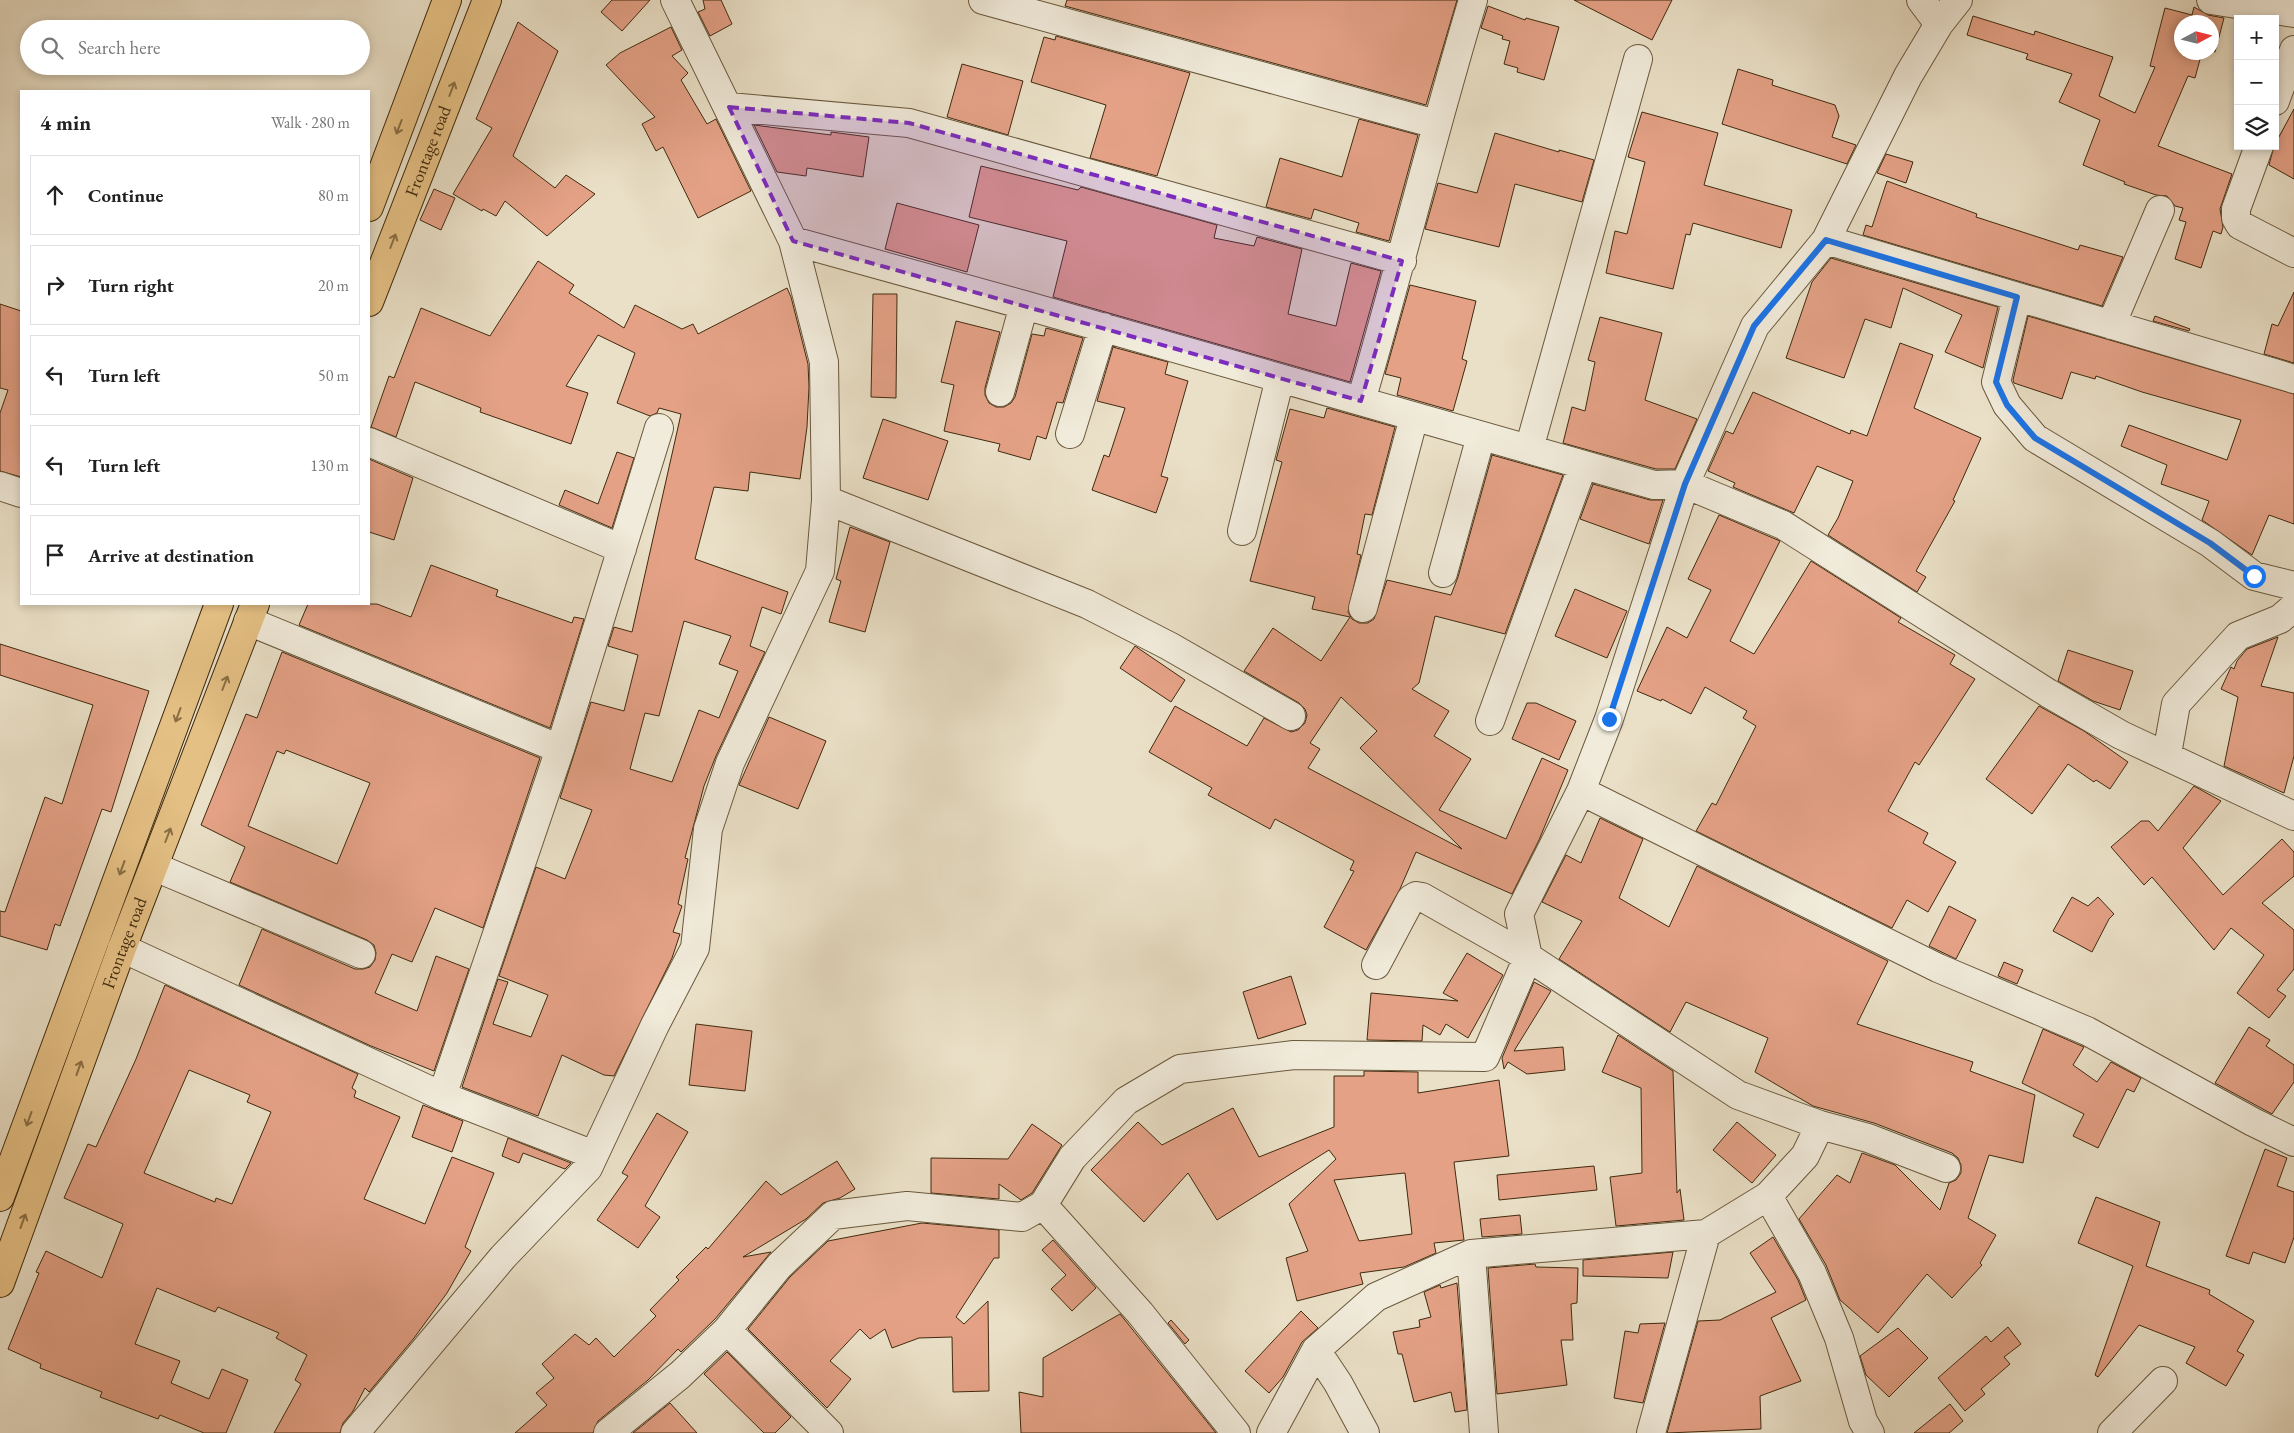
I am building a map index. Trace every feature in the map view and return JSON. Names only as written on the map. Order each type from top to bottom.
[{"type":"main road","points":[[370,204],[447,0]]},
{"type":"main road","name":"Frontage road","points":[[370,299],[487,0]]},
{"type":"main road","points":[[0,1198],[219,605]]},
{"type":"main road","name":"Frontage road","points":[[0,1283],[122,948],[155,867],[252,612]]},
{"type":"street","points":[[355,1433],[503,1257],[588,1168],[655,1025],[695,948],[708,829],[730,763],[820,571],[826,500],[824,362],[793,241],[675,0]]},
{"type":"street","points":[[984,0],[1436,124]]},
{"type":"street","points":[[1361,401],[1402,261],[1436,124],[1473,0]]},
{"type":"street","points":[[1920,0],[1939,24]]},
{"type":"street","points":[[608,1433],[680,1376],[726,1330],[779,1266],[833,1215],[907,1206],[1022,1217],[1043,1205],[1072,1158],[1126,1101],[1180,1069],[1294,1055],[1485,1056],[1528,957],[1519,914],[1581,791],[1609,719],[1685,484],[1754,326],[1826,240],[1908,76],[1939,24],[1958,0]]},
{"type":"street","points":[[2212,0],[2294,13]]},
{"type":"street","points":[[2279,90],[2294,50]]},
{"type":"street","points":[[1529,449],[1638,59]]},
{"type":"street","points":[[2279,104],[2294,114]]},
{"type":"street","points":[[729,107],[909,123],[1402,261]]},
{"type":"street","points":[[2258,150],[2236,209],[2236,218],[2240,224],[2294,253]]},
{"type":"street","points":[[2111,325],[2160,210]]},
{"type":"street","points":[[1826,240],[2294,378]]},
{"type":"street","points":[[793,241],[1102,327],[1654,485],[1685,484],[1783,525],[2048,693],[2122,735],[2167,754],[2205,776],[2294,816]]},
{"type":"street","points":[[2017,297],[1996,382],[2007,405],[2035,438],[2210,543],[2254,576],[2294,586]]},
{"type":"street","points":[[1000,392],[1024,305]]},
{"type":"street","points":[[1070,434],[1102,327]]},
{"type":"street","points":[[1242,531],[1280,378]]},
{"type":"street","points":[[1363,608],[1414,417]]},
{"type":"street","points":[[442,1096],[560,749],[658,428]]},
{"type":"street","points":[[1443,574],[1481,436]]},
{"type":"street","points":[[370,442],[622,549]]},
{"type":"street","points":[[1490,721],[1584,465]]},
{"type":"street","points":[[0,486],[20,493]]},
{"type":"street","points":[[826,500],[1087,604],[1169,646],[1291,716]]},
{"type":"street","points":[[2167,754],[2176,704],[2238,636],[2280,620],[2294,607]]},
{"type":"street","points":[[252,612],[560,749]]},
{"type":"street","points":[[1581,791],[1938,968],[2087,1031],[2253,1122],[2294,1142]]},
{"type":"street","points":[[155,867],[362,954]]},
{"type":"street","points":[[1376,965],[1411,899],[1416,896],[1422,898],[1528,957],[1738,1095],[1820,1125],[1868,1138],[1946,1168]]},
{"type":"street","points":[[122,948],[442,1096],[594,1155]]},
{"type":"street","points":[[1271,1433],[1316,1350],[1376,1297],[1471,1254],[1706,1234],[1736,1218],[1768,1196],[1805,1156],[1820,1125]]},
{"type":"street","points":[[1768,1196],[1812,1273],[1839,1338],[1863,1420],[1870,1433]]},
{"type":"street","points":[[1043,1205],[1140,1313],[1236,1433]]},
{"type":"street","points":[[1651,1433],[1706,1234]]},
{"type":"street","points":[[1471,1254],[1484,1433]]},
{"type":"street","points":[[726,1330],[829,1433]]},
{"type":"street","points":[[1316,1350],[1338,1383],[1364,1433]]},
{"type":"street","points":[[2112,1433],[2163,1381]]},
{"type":"highlighted area","points":[[729,107],[909,123],[1402,261],[1361,401],[793,241]]},
{"type":"building","points":[[612,0],[650,0],[622,31],[601,12]]},
{"type":"building","points":[[703,0],[721,0],[732,24],[710,36],[698,12],[705,9]]},
{"type":"building","points":[[1067,0],[1457,0],[1426,105],[1065,6]]},
{"type":"building","points":[[1574,0],[1672,0],[1652,40]]},
{"type":"building","points":[[1488,6],[1525,20],[1526,18],[1559,27],[1544,80],[1517,72],[1518,68],[1504,64],[1510,41],[1502,39],[1503,36],[1481,28]]},
{"type":"building","points":[[2194,7],[2208,15],[2192,15]]},
{"type":"building","points":[[2165,8],[2192,15],[2174,15],[2174,60],[2200,60],[2195,78],[2188,76],[2158,146],[2232,174],[2220,209],[2223,227],[2221,234],[2213,231],[2201,268],[2175,259],[2186,222],[2179,220],[2183,208],[2175,206],[2167,196],[2156,195],[2124,184],[2125,182],[2083,165],[2100,120],[2059,102],[2072,74],[2026,59],[2028,54],[1967,35],[1973,16],[2034,35],[2035,31],[2113,57],[2099,96],[2135,113],[2155,67],[2150,66]]},
{"type":"building","points":[[2219,17],[2224,18],[2219,37]]},
{"type":"building","points":[[518,22],[558,51],[513,156],[555,188],[566,175],[595,194],[547,236],[505,201],[496,216],[483,209],[482,211],[453,194],[492,128],[476,119]]},
{"type":"building","points":[[671,27],[682,50],[672,56],[688,73],[681,80],[707,124],[716,119],[751,191],[698,218],[663,147],[656,151],[642,124],[655,117],[606,65],[620,53]]},
{"type":"building","points":[[1056,36],[1190,73],[1157,176],[1090,158],[1106,105],[1031,82],[1044,37],[1055,40]]},
{"type":"building","points":[[962,64],[1023,81],[1008,135],[947,117]]},
{"type":"building","points":[[1738,69],[1773,80],[1772,85],[1835,105],[1839,116],[1832,137],[1856,145],[1847,164],[1722,124]]},
{"type":"building","points":[[2294,109],[2294,179],[2269,165],[2273,150],[2279,150],[2279,137]]},
{"type":"building","points":[[1642,112],[1718,133],[1704,185],[1792,210],[1781,248],[1693,223],[1690,235],[1686,234],[1673,289],[1606,273],[1615,231],[1627,234],[1645,162],[1628,157]]},
{"type":"building","points":[[1359,119],[1418,135],[1389,241],[1356,232],[1359,223],[1314,209],[1311,219],[1266,207],[1280,158],[1342,177]]},
{"type":"building","points":[[754,125],[831,135],[831,132],[869,137],[863,177],[807,168],[806,176],[777,172]]},
{"type":"building","points":[[1495,133],[1594,160],[1582,202],[1515,184],[1499,247],[1425,229],[1438,183],[1477,193]]},
{"type":"building","points":[[1886,154],[1913,162],[1906,183],[1877,173]]},
{"type":"building","points":[[981,166],[1078,190],[1081,187],[1217,225],[1214,238],[1254,246],[1257,237],[1302,249],[1288,314],[1336,326],[1351,263],[1381,271],[1350,382],[1053,297],[1067,241],[969,217]]},
{"type":"building","points":[[1887,181],[1977,214],[1976,217],[2078,250],[2080,245],[2123,257],[2102,306],[1863,235],[1866,225],[1872,227]]},
{"type":"building","points":[[434,189],[455,198],[441,230],[420,220]]},
{"type":"building","points":[[897,203],[979,225],[967,272],[885,249]]},
{"type":"building","points":[[1831,258],[1998,307],[1983,368],[1945,352],[1962,315],[1903,288],[1891,328],[1865,319],[1844,378],[1786,358],[1812,282]]},
{"type":"building","points":[[538,261],[574,285],[569,293],[624,328],[635,305],[682,329],[693,324],[698,334],[787,288],[808,364],[807,427],[800,479],[750,472],[748,491],[714,487],[695,559],[788,592],[781,614],[762,607],[750,646],[765,652],[716,756],[704,786],[685,858],[688,859],[678,904],[682,906],[673,932],[680,934],[672,958],[614,1076],[604,1075],[562,1055],[538,1116],[462,1087],[498,979],[508,982],[493,1024],[531,1037],[548,995],[499,976],[536,867],[565,879],[592,810],[560,798],[591,702],[624,711],[638,655],[608,646],[614,627],[632,632],[681,414],[659,408],[657,413],[650,416],[617,403],[635,353],[598,335],[566,386],[588,393],[571,444],[480,412],[481,408],[415,382],[396,437],[371,427],[389,376],[394,378],[421,308],[490,336]],"holes":[[[684,621],[731,636],[719,664],[738,671],[719,718],[699,710],[672,782],[630,769],[645,713],[659,716]]]},
{"type":"building","points":[[1410,285],[1476,301],[1462,359],[1467,361],[1453,411],[1397,395],[1401,378],[1385,374]]},
{"type":"building","points":[[2294,292],[2294,363],[2264,354],[2272,324],[2278,326]]},
{"type":"building","points":[[873,294],[897,294],[896,398],[871,397]]},
{"type":"building","points":[[0,304],[20,311],[20,477],[0,471],[0,413],[8,390],[0,388]]},
{"type":"building","points":[[2028,316],[2294,394],[2294,524],[2269,515],[2252,555],[2202,520],[2209,501],[2161,484],[2167,465],[2121,446],[2129,425],[2227,460],[2241,420],[2142,392],[2096,376],[2095,379],[2071,372],[2062,399],[2014,383],[2013,380]]},
{"type":"building","points":[[2155,316],[2190,329],[2189,331],[2153,321]]},
{"type":"building","points":[[1600,317],[1662,333],[1645,400],[1697,419],[1675,469],[1656,469],[1563,443],[1572,407],[1585,411],[1595,362],[1588,360]]},
{"type":"building","points":[[956,321],[1000,332],[985,388],[985,395],[989,403],[996,407],[1004,407],[1011,403],[1015,397],[1032,334],[1044,336],[1046,328],[1083,338],[1063,403],[1057,402],[1046,439],[1037,436],[1030,460],[998,451],[1000,444],[944,431],[954,385],[941,382]]},
{"type":"building","points":[[1900,343],[1933,355],[1914,408],[1981,438],[1953,500],[1955,501],[1916,571],[1926,577],[1917,592],[1828,535],[1838,518],[1853,481],[1817,466],[1794,513],[1733,487],[1735,483],[1708,471],[1726,431],[1733,434],[1753,392],[1850,434],[1851,430],[1867,436]]},
{"type":"building","points":[[1113,347],[1168,362],[1165,374],[1188,381],[1161,476],[1168,478],[1156,513],[1092,490],[1104,455],[1109,457],[1125,408],[1097,401]]},
{"type":"building","points":[[1327,408],[1395,427],[1372,515],[1365,514],[1357,554],[1361,555],[1348,612],[1352,619],[1359,623],[1368,623],[1374,619],[1387,580],[1451,595],[1458,577],[1492,455],[1563,475],[1505,634],[1435,616],[1419,683],[1412,689],[1449,711],[1434,736],[1471,759],[1439,810],[1506,839],[1542,758],[1568,770],[1539,840],[1512,894],[1416,852],[1400,889],[1366,950],[1324,927],[1354,871],[1350,870],[1354,861],[1275,819],[1270,829],[1208,795],[1212,788],[1149,752],[1175,706],[1247,746],[1264,718],[1291,732],[1298,730],[1305,723],[1307,715],[1305,709],[1299,703],[1244,671],[1273,628],[1321,661],[1350,617],[1312,609],[1315,597],[1250,581],[1282,462],[1276,460],[1290,409],[1324,418]],"holes":[[[1341,697],[1377,731],[1360,748],[1462,849],[1308,768],[1320,749],[1310,743]]]},
{"type":"building","points":[[883,419],[948,441],[928,500],[863,478]]},
{"type":"building","points":[[617,452],[634,458],[612,528],[559,505],[565,490],[598,504]]},
{"type":"building","points":[[370,459],[413,478],[394,540],[370,532]]},
{"type":"building","points":[[1593,484],[1650,500],[1663,500],[1649,544],[1580,519]]},
{"type":"building","points":[[1719,515],[1780,541],[1730,641],[1754,654],[1811,561],[1901,618],[1898,622],[1955,655],[1950,664],[1975,679],[1919,765],[1915,762],[1888,811],[1928,833],[1923,843],[1956,862],[1928,912],[1907,900],[1892,928],[1696,831],[1712,803],[1716,805],[1756,726],[1743,718],[1747,711],[1705,687],[1691,714],[1662,699],[1661,701],[1637,691],[1667,627],[1687,638],[1711,590],[1688,579]]},
{"type":"building","points":[[850,527],[890,542],[865,632],[829,622],[841,581],[836,579]]},
{"type":"building","points":[[431,565],[498,590],[496,596],[572,623],[574,617],[584,619],[550,728],[299,625],[308,605],[377,604],[411,617]]},
{"type":"building","points":[[1575,589],[1627,611],[1607,658],[1555,636]]},
{"type":"building","points":[[2278,637],[2261,686],[2294,693],[2294,756],[2284,793],[2224,766],[2238,697],[2221,689],[2231,667],[2234,669],[2237,661],[2247,649]]},
{"type":"building","points":[[0,644],[149,691],[111,812],[102,809],[60,926],[55,924],[47,950],[0,936],[0,911],[5,912],[45,797],[62,804],[93,705],[0,675]]},
{"type":"building","points":[[1135,646],[1185,680],[1171,702],[1120,668]]},
{"type":"building","points":[[2068,650],[2133,671],[2120,710],[2093,701],[2058,681]]},
{"type":"building","points":[[282,652],[540,758],[483,928],[435,908],[412,962],[392,954],[375,993],[417,1011],[436,956],[469,969],[434,1071],[371,1046],[239,985],[262,929],[355,969],[370,967],[375,960],[376,953],[374,945],[367,940],[230,882],[245,847],[201,825],[246,714],[257,718]],"holes":[[[286,750],[370,783],[337,864],[248,826],[277,751],[284,754]]]},
{"type":"building","points":[[1527,703],[1536,703],[1576,721],[1559,760],[1512,739]]},
{"type":"building","points":[[2039,706],[2084,731],[2128,762],[2110,789],[2096,780],[2094,782],[2068,764],[2032,814],[1986,779]]},
{"type":"building","points":[[769,717],[826,741],[798,809],[739,785]]},
{"type":"building","points":[[2194,786],[2221,801],[2183,848],[2223,895],[2282,839],[2294,852],[2294,876],[2262,903],[2294,930],[2294,969],[2277,990],[2286,996],[2269,1018],[2237,993],[2264,955],[2231,928],[2214,950],[2152,877],[2144,885],[2111,847],[2141,821],[2149,821],[2158,831]]},
{"type":"building","points":[[1600,818],[1643,839],[1619,898],[1669,927],[1697,866],[1888,961],[1857,1024],[1973,1062],[1970,1071],[2035,1095],[2023,1163],[1989,1155],[1968,1218],[1996,1235],[1980,1263],[1982,1265],[1952,1298],[1927,1274],[1878,1333],[1840,1300],[1826,1265],[1799,1219],[1837,1175],[1850,1183],[1862,1153],[1895,1165],[1940,1210],[1949,1183],[1956,1180],[1961,1173],[1961,1165],[1958,1158],[1952,1153],[1874,1123],[1813,1106],[1755,1072],[1768,1038],[1686,1002],[1670,1032],[1559,959],[1582,921],[1542,902],[1566,855],[1581,863]]},
{"type":"building","points":[[2072,897],[2088,906],[2098,897],[2114,914],[2109,919],[2092,952],[2053,931]]},
{"type":"building","points":[[1949,906],[1976,920],[1956,959],[1929,946]]},
{"type":"building","points":[[1467,953],[1503,975],[1468,1038],[1446,1024],[1440,1035],[1423,1025],[1422,1041],[1367,1040],[1371,993],[1458,1001],[1443,993]]},
{"type":"building","points":[[2004,962],[2023,970],[2017,984],[1998,976]]},
{"type":"building","points":[[1291,976],[1306,1024],[1258,1039],[1243,992]]},
{"type":"building","points":[[1534,982],[1551,991],[1514,1051],[1563,1047],[1565,1070],[1527,1074],[1508,1062],[1504,1069],[1502,1058]]},
{"type":"building","points":[[165,985],[358,1074],[352,1088],[356,1091],[354,1097],[400,1117],[364,1199],[425,1224],[452,1157],[494,1173],[465,1247],[471,1251],[447,1293],[414,1338],[369,1392],[365,1388],[353,1411],[343,1423],[340,1433],[274,1433],[301,1384],[295,1380],[307,1355],[276,1338],[279,1333],[218,1307],[215,1312],[157,1288],[135,1344],[180,1361],[171,1383],[209,1399],[222,1369],[248,1380],[226,1433],[204,1433],[160,1415],[158,1419],[100,1397],[102,1392],[40,1368],[41,1364],[8,1349],[39,1273],[36,1272],[46,1251],[102,1278],[123,1224],[64,1198],[88,1144],[96,1147],[136,1059]],"holes":[[[189,1070],[250,1095],[247,1102],[271,1112],[232,1204],[216,1198],[215,1202],[144,1173]]]},
{"type":"building","points":[[696,1024],[752,1031],[745,1091],[689,1085]]},
{"type":"building","points":[[2249,1027],[2270,1040],[2266,1046],[2294,1065],[2294,1082],[2272,1114],[2215,1083]]},
{"type":"building","points":[[2043,1029],[2084,1047],[2073,1065],[2097,1082],[2111,1062],[2141,1078],[2134,1092],[2127,1089],[2098,1148],[2073,1136],[2084,1114],[2022,1083]]},
{"type":"building","points":[[1618,1035],[1673,1071],[1677,1193],[1680,1189],[1684,1220],[1616,1226],[1610,1177],[1642,1173],[1641,1088],[1602,1072]]},
{"type":"building","points":[[1364,1071],[1418,1072],[1418,1093],[1499,1080],[1509,1156],[1454,1162],[1464,1240],[1434,1243],[1436,1253],[1404,1267],[1360,1273],[1363,1284],[1297,1301],[1286,1258],[1308,1251],[1289,1204],[1336,1159],[1329,1150],[1217,1220],[1188,1173],[1144,1222],[1091,1170],[1138,1122],[1162,1145],[1233,1108],[1259,1157],[1334,1127],[1334,1076],[1364,1076]],"holes":[[[1405,1173],[1412,1234],[1359,1241],[1334,1180]]]},
{"type":"building","points":[[423,1105],[463,1121],[452,1152],[412,1137]]},
{"type":"building","points":[[657,1113],[688,1132],[645,1206],[660,1217],[638,1248],[597,1220],[628,1176],[622,1173]]},
{"type":"building","points":[[1737,1122],[1776,1155],[1752,1183],[1713,1150]]},
{"type":"building","points":[[1032,1124],[1062,1145],[1032,1193],[1021,1200],[999,1184],[999,1199],[931,1193],[931,1158],[1008,1159]]},
{"type":"building","points":[[508,1138],[571,1163],[565,1169],[523,1153],[519,1163],[502,1156]]},
{"type":"building","points":[[2265,1149],[2287,1158],[2277,1186],[2294,1192],[2294,1237],[2285,1263],[2253,1252],[2249,1264],[2226,1256]]},
{"type":"building","points":[[837,1161],[855,1189],[840,1198],[823,1203],[806,1219],[743,1257],[771,1252],[715,1319],[681,1352],[678,1349],[648,1380],[598,1421],[593,1433],[515,1433],[547,1405],[536,1393],[554,1378],[542,1364],[575,1334],[589,1345],[596,1338],[614,1357],[656,1316],[650,1310],[679,1280],[676,1277],[706,1247],[708,1249],[766,1181],[781,1195]]},
{"type":"building","points":[[1594,1166],[1597,1190],[1499,1200],[1497,1175]]},
{"type":"building","points":[[2096,1197],[2160,1222],[2146,1266],[2210,1290],[2209,1294],[2254,1321],[2237,1351],[2244,1355],[2226,1386],[2186,1363],[2195,1347],[2139,1325],[2098,1377],[2095,1375],[2133,1266],[2078,1243]]},
{"type":"building","points":[[1520,1215],[1522,1234],[1482,1237],[1480,1219]]},
{"type":"building","points":[[922,1223],[999,1230],[999,1258],[994,1258],[956,1317],[964,1324],[988,1301],[989,1391],[953,1392],[952,1337],[919,1338],[892,1348],[885,1329],[870,1339],[860,1329],[830,1361],[851,1379],[827,1408],[748,1329],[790,1277],[828,1241]]},
{"type":"building","points":[[1773,1237],[1798,1280],[1806,1300],[1771,1318],[1801,1381],[1760,1396],[1761,1429],[1667,1433],[1698,1321],[1720,1320],[1776,1292],[1750,1253]]},
{"type":"building","points":[[1053,1240],[1096,1288],[1072,1311],[1051,1289],[1066,1275],[1042,1250]]},
{"type":"building","points":[[1673,1252],[1668,1278],[1583,1276],[1583,1260]]},
{"type":"building","points":[[1535,1264],[1536,1267],[1578,1268],[1577,1303],[1571,1304],[1573,1340],[1561,1340],[1567,1385],[1497,1394],[1488,1268]]},
{"type":"building","points":[[1457,1283],[1467,1410],[1455,1412],[1451,1392],[1414,1402],[1402,1354],[1398,1354],[1393,1332],[1420,1327],[1419,1320],[1431,1317],[1424,1292],[1440,1285],[1441,1288]]},
{"type":"building","points":[[1301,1311],[1318,1328],[1302,1342],[1283,1377],[1269,1393],[1245,1371]]},
{"type":"building","points":[[1120,1314],[1216,1433],[1021,1433],[1019,1392],[1043,1397],[1043,1358]]},
{"type":"building","points":[[1171,1320],[1189,1340],[1185,1344],[1168,1323]]},
{"type":"building","points":[[1665,1323],[1643,1403],[1614,1398],[1625,1331],[1638,1333],[1640,1324]]},
{"type":"building","points":[[2008,1327],[2021,1344],[2004,1357],[2010,1364],[1981,1389],[1985,1394],[1965,1411],[1938,1378],[1986,1336],[1991,1342]]},
{"type":"building","points":[[1898,1328],[1928,1358],[1889,1397],[1866,1375],[1860,1356]]},
{"type":"building","points":[[727,1352],[791,1417],[775,1433],[764,1433],[704,1374]]},
{"type":"building","points":[[670,1403],[697,1433],[633,1433]]},
{"type":"building","points":[[1950,1404],[1963,1421],[1949,1433],[1914,1433]]},
{"type":"route","points":[[1609,719],[1685,484],[1754,326],[1826,240],[2017,297],[2004,343],[1996,382],[2007,405],[2035,438],[2210,543],[2254,576]]}]
